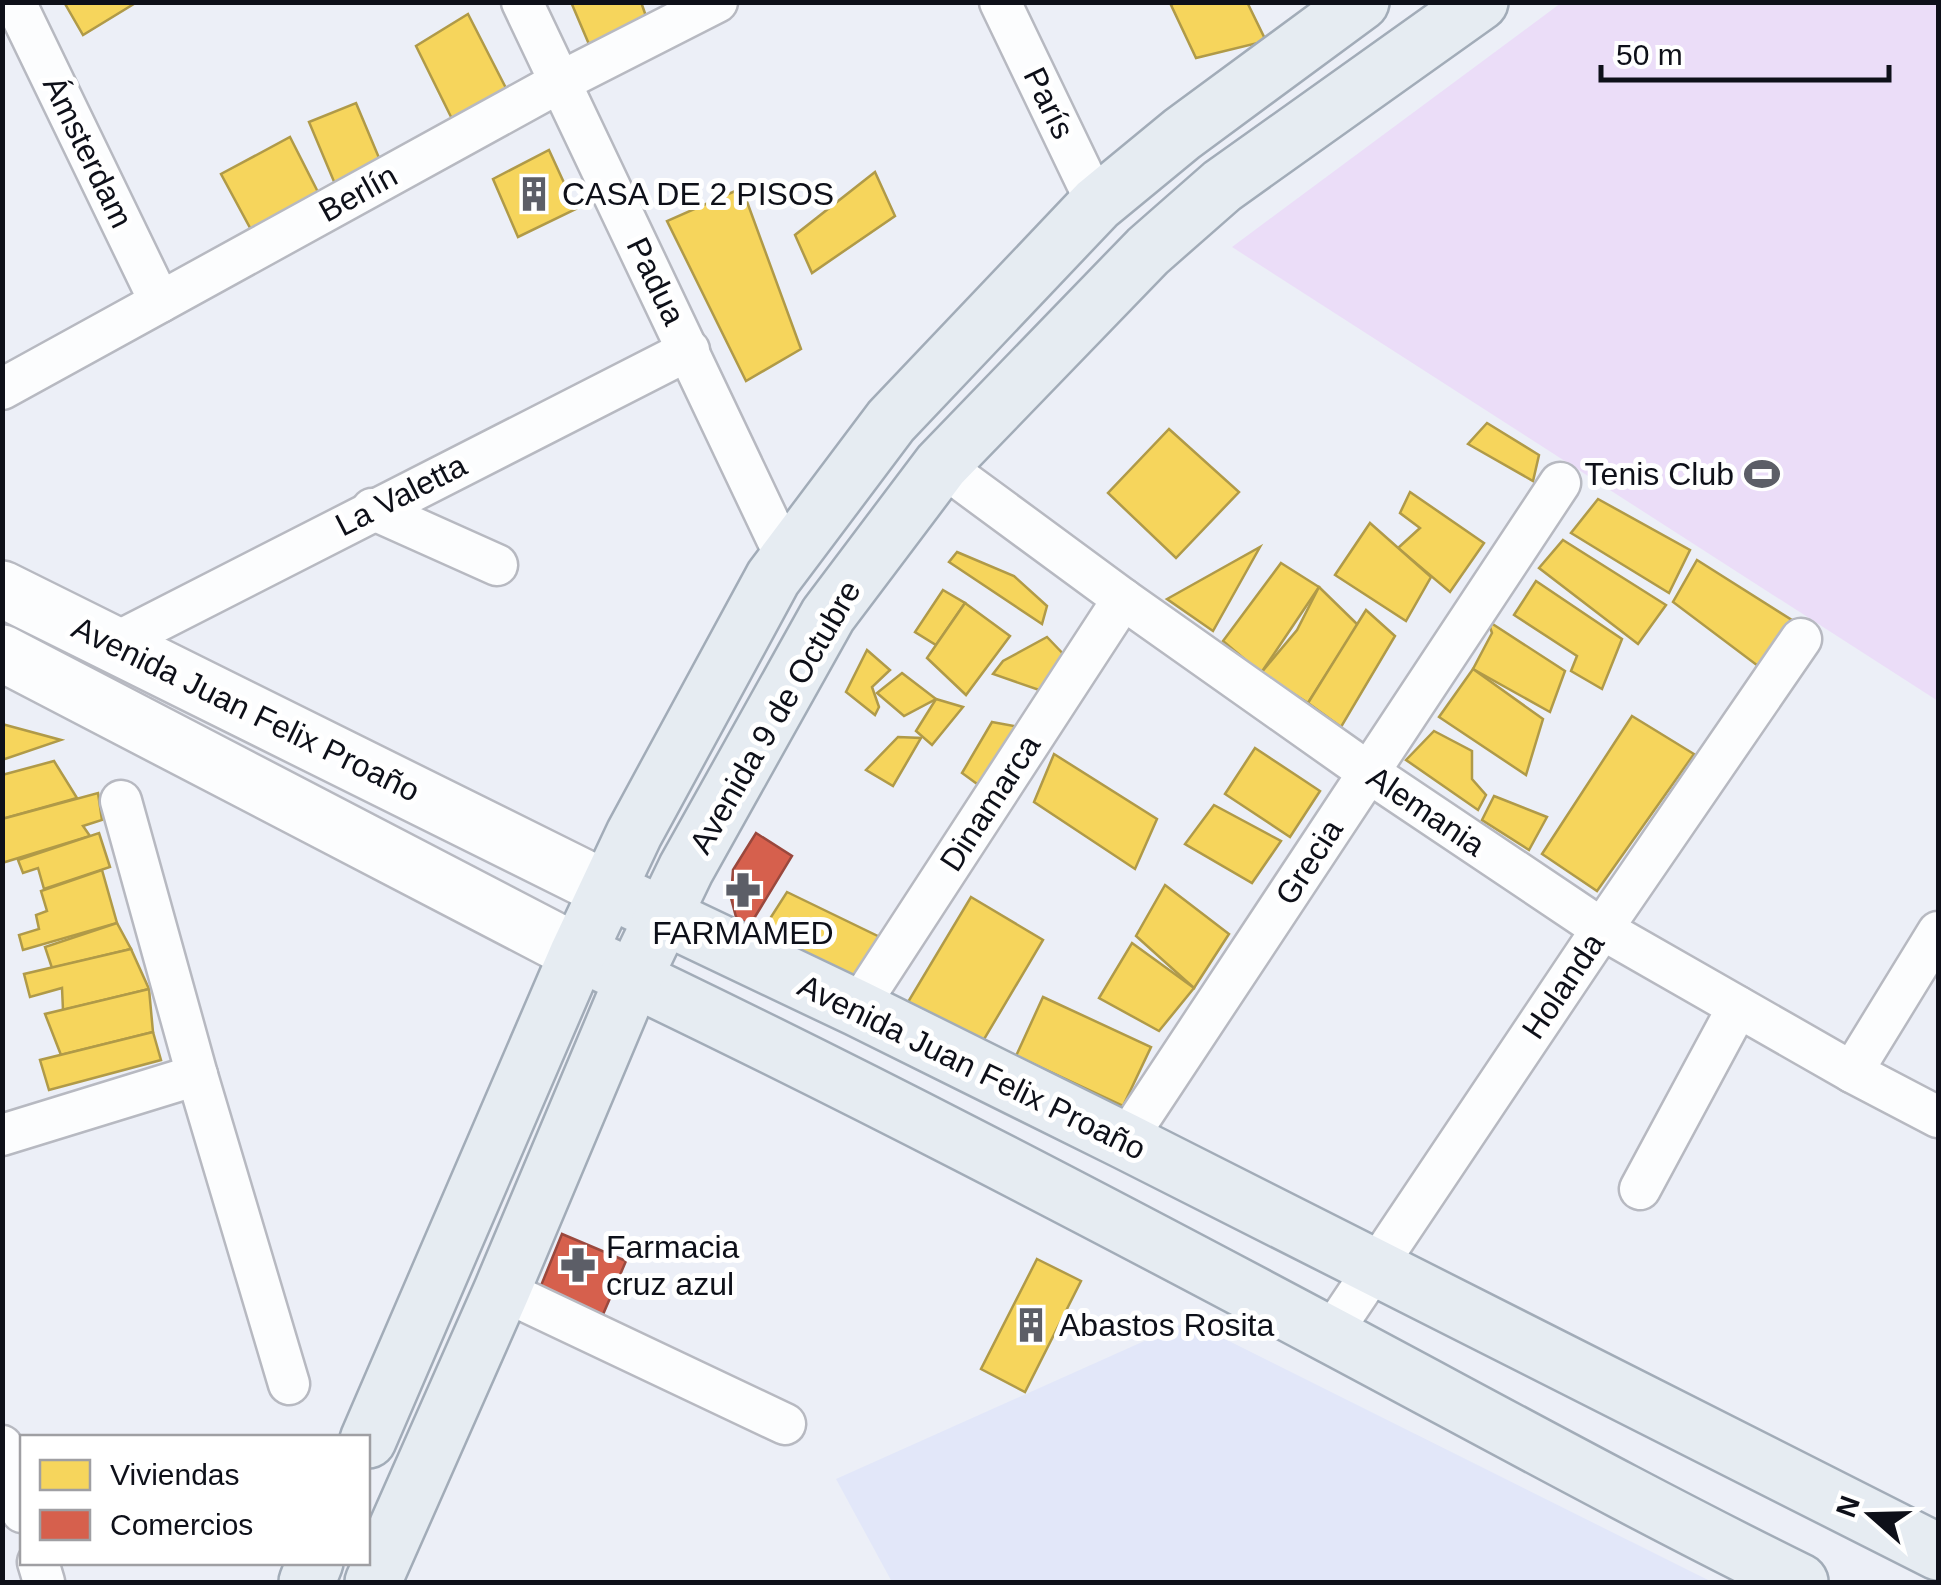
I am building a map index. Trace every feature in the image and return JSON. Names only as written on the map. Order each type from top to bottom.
[{"type":"main road","name":"Avenida 9 de Octubre","points":[[370,1435],[578,952],[773,578],[891,421],[1098,204],[1182,134],[1361,2]]},
{"type":"main road","name":"Avenida 9 de Octubre","points":[[374,1582],[633,979],[686,869],[828,615],[941,464],[1148,251],[1222,186],[1480,2]]},
{"type":"main road","name":"Avenida Juan Felix Proaño","points":[[608,890],[1126,1141],[1938,1552]]},
{"type":"main road","name":"Avenida Juan Felix Proaño","points":[[578,952],[829,1073],[1330,1335],[1650,1508],[1800,1582]]},
{"type":"street","name":"Ámsterdam","points":[[15,2],[160,302]]},
{"type":"street","name":"Padua","points":[[522,2],[787,560]]},
{"type":"street","name":"Berlín","points":[[2,389],[560,82],[717,2]]},
{"type":"street","name":"París","points":[[1000,2],[1098,204]]},
{"type":"street","name":"La Valetta","points":[[115,642],[689,350]]},
{"type":"street","name":"Alemania","points":[[941,464],[1123,599],[1368,772],[1602,928],[1852,1072],[1938,1116]]},
{"type":"street","name":"Grecia","points":[[1126,1141],[1560,483]]},
{"type":"street","points":[[372,509],[497,565]]},
{"type":"street","name":"Avenida Juan Felix Proaño","points":[[2,589],[608,890]]},
{"type":"street","name":"Dinamarca","points":[[857,1008],[1123,599]]},
{"type":"street","name":"Holanda","points":[[1330,1335],[1801,639]]},
{"type":"street","name":"Avenida Juan Felix Proaño","points":[[2,653],[578,952]]},
{"type":"street","points":[[122,801],[289,1384]]},
{"type":"street","points":[[1852,1072],[1938,932]]},
{"type":"street","points":[[1640,1189],[1738,1007]]},
{"type":"street","points":[[2,1135],[198,1075]]},
{"type":"street","points":[[502,1290],[785,1424]]},
{"type":"street","points":[[2,1446],[20,1505]]},
{"type":"shaded area","name":"Tenis Club","points":[[1561,3],[1938,3],[1938,701],[1232,247]]},
{"type":"shaded area","points":[[1189,1321],[1712,1582],[892,1582],[836,1479]]},
{"type":"building: Viviendas","points":[[64,2],[137,2],[83,35]]},
{"type":"building: Viviendas","points":[[571,2],[641,2],[647,19],[591,49]]},
{"type":"building: Viviendas","points":[[1247,2],[1266,41],[1196,58],[1171,5]]},
{"type":"building: Viviendas","points":[[468,14],[510,96],[457,129],[416,46]]},
{"type":"building: Viviendas","points":[[356,103],[382,165],[335,184],[309,122]]},
{"type":"building: Viviendas","points":[[290,137],[322,200],[255,237],[221,174]]},
{"type":"building: Viviendas","name":"CASA DE 2 PISOS","points":[[549,150],[576,209],[518,237],[493,179]]},
{"type":"building: Viviendas","points":[[875,172],[895,216],[812,273],[795,235]]},
{"type":"building: Viviendas","points":[[742,188],[801,349],[746,381],[667,221]]},
{"type":"building: Viviendas","points":[[1487,423],[1539,455],[1533,481],[1468,444]]},
{"type":"building: Viviendas","points":[[1169,429],[1239,492],[1176,558],[1108,493]]},
{"type":"building: Viviendas","points":[[1410,492],[1484,543],[1450,592],[1398,548],[1420,528],[1400,513]]},
{"type":"building: Viviendas","points":[[1598,499],[1690,550],[1669,593],[1571,533]]},
{"type":"building: Viviendas","points":[[1370,523],[1431,577],[1406,621],[1335,575]]},
{"type":"building: Viviendas","points":[[1563,540],[1666,605],[1638,644],[1539,568]]},
{"type":"building: Viviendas","points":[[1260,547],[1213,631],[1167,599]]},
{"type":"building: Viviendas","points":[[957,552],[1014,576],[1047,606],[1042,624],[949,562]]},
{"type":"building: Viviendas","points":[[1697,560],[1795,622],[1766,672],[1673,602]]},
{"type":"building: Viviendas","points":[[1281,563],[1319,587],[1261,673],[1223,641]]},
{"type":"building: Viviendas","points":[[1536,581],[1622,639],[1602,689],[1571,671],[1577,656],[1514,615]]},
{"type":"building: Viviendas","points":[[1319,587],[1358,625],[1308,703],[1261,673],[1297,630]]},
{"type":"building: Viviendas","points":[[943,590],[965,603],[936,645],[915,632]]},
{"type":"building: Viviendas","points":[[965,603],[1010,636],[966,695],[927,658]]},
{"type":"building: Viviendas","points":[[1366,610],[1395,636],[1341,727],[1308,703]]},
{"type":"building: Viviendas","points":[[1488,621],[1565,671],[1550,712],[1473,669],[1492,633]]},
{"type":"building: Viviendas","points":[[1047,637],[1070,661],[1045,692],[993,674],[1003,661]]},
{"type":"building: Viviendas","points":[[867,650],[890,670],[872,687],[879,707],[875,715],[846,692]]},
{"type":"building: Viviendas","points":[[1473,669],[1543,719],[1526,775],[1439,717]]},
{"type":"building: Viviendas","points":[[902,673],[936,699],[904,716],[877,693]]},
{"type":"building: Viviendas","points":[[936,699],[963,707],[932,745],[916,731]]},
{"type":"building: Viviendas","points":[[1632,716],[1694,754],[1597,891],[1542,854]]},
{"type":"building: Viviendas","points":[[992,722],[1030,729],[984,789],[962,773]]},
{"type":"building: Viviendas","points":[[2,724],[61,740],[2,760]]},
{"type":"building: Viviendas","points":[[1434,731],[1472,751],[1472,779],[1486,795],[1478,810],[1406,760]]},
{"type":"building: Viviendas","points":[[898,737],[921,738],[893,786],[866,770]]},
{"type":"building: Viviendas","points":[[1255,748],[1320,791],[1290,837],[1225,794]]},
{"type":"building: Viviendas","points":[[1054,754],[1157,819],[1135,869],[1034,802]]},
{"type":"building: Viviendas","points":[[54,761],[77,798],[2,819],[2,775]]},
{"type":"building: Viviendas","points":[[98,793],[102,820],[83,826],[90,836],[2,863],[2,819]]},
{"type":"building: Viviendas","points":[[1494,796],[1547,817],[1529,850],[1482,820]]},
{"type":"building: Viviendas","points":[[1214,805],[1281,841],[1252,883],[1185,844]]},
{"type":"building: Viviendas","points":[[99,833],[110,867],[44,889],[38,868],[23,873],[18,860]]},
{"type":"building: Viviendas","points":[[102,870],[117,923],[23,950],[19,935],[39,929],[36,915],[47,911],[41,891]]},
{"type":"building: Viviendas","points":[[1165,885],[1229,934],[1194,988],[1136,936]]},
{"type":"building: Viviendas","points":[[787,892],[890,942],[859,987],[757,939]]},
{"type":"building: Viviendas","points":[[971,897],[1043,940],[980,1046],[908,1002]]},
{"type":"building: Viviendas","points":[[117,923],[131,949],[52,968],[45,947]]},
{"type":"building: Viviendas","points":[[1132,943],[1194,988],[1159,1031],[1099,998]]},
{"type":"building: Viviendas","points":[[131,949],[149,989],[63,1010],[62,988],[30,997],[24,974]]},
{"type":"building: Viviendas","points":[[149,989],[153,1032],[61,1055],[45,1014]]},
{"type":"building: Viviendas","points":[[1043,997],[1151,1047],[1123,1106],[1016,1056]]},
{"type":"building: Viviendas","points":[[153,1032],[161,1060],[49,1090],[40,1060]]},
{"type":"building: Viviendas","name":"Abastos Rosita","points":[[1037,1259],[1081,1281],[1025,1392],[981,1369]]},
{"type":"building: Comercios","points":[[756,833],[792,856],[750,925],[736,917],[731,898],[733,870]]},
{"type":"building: Comercios","points":[[562,1234],[626,1261],[601,1319],[538,1293]]},
{"type":"place","name":"CASA DE 2 PISOS","points":[[534,194]]},
{"type":"place","name":"Tenis Club","points":[[1762,474]]},
{"type":"place","name":"FARMAMED","points":[[743,890]]},
{"type":"place","name":"Farmacia cruz azul","points":[[578,1265]]},
{"type":"place","name":"Abastos Rosita","points":[[1031,1325]]}]
